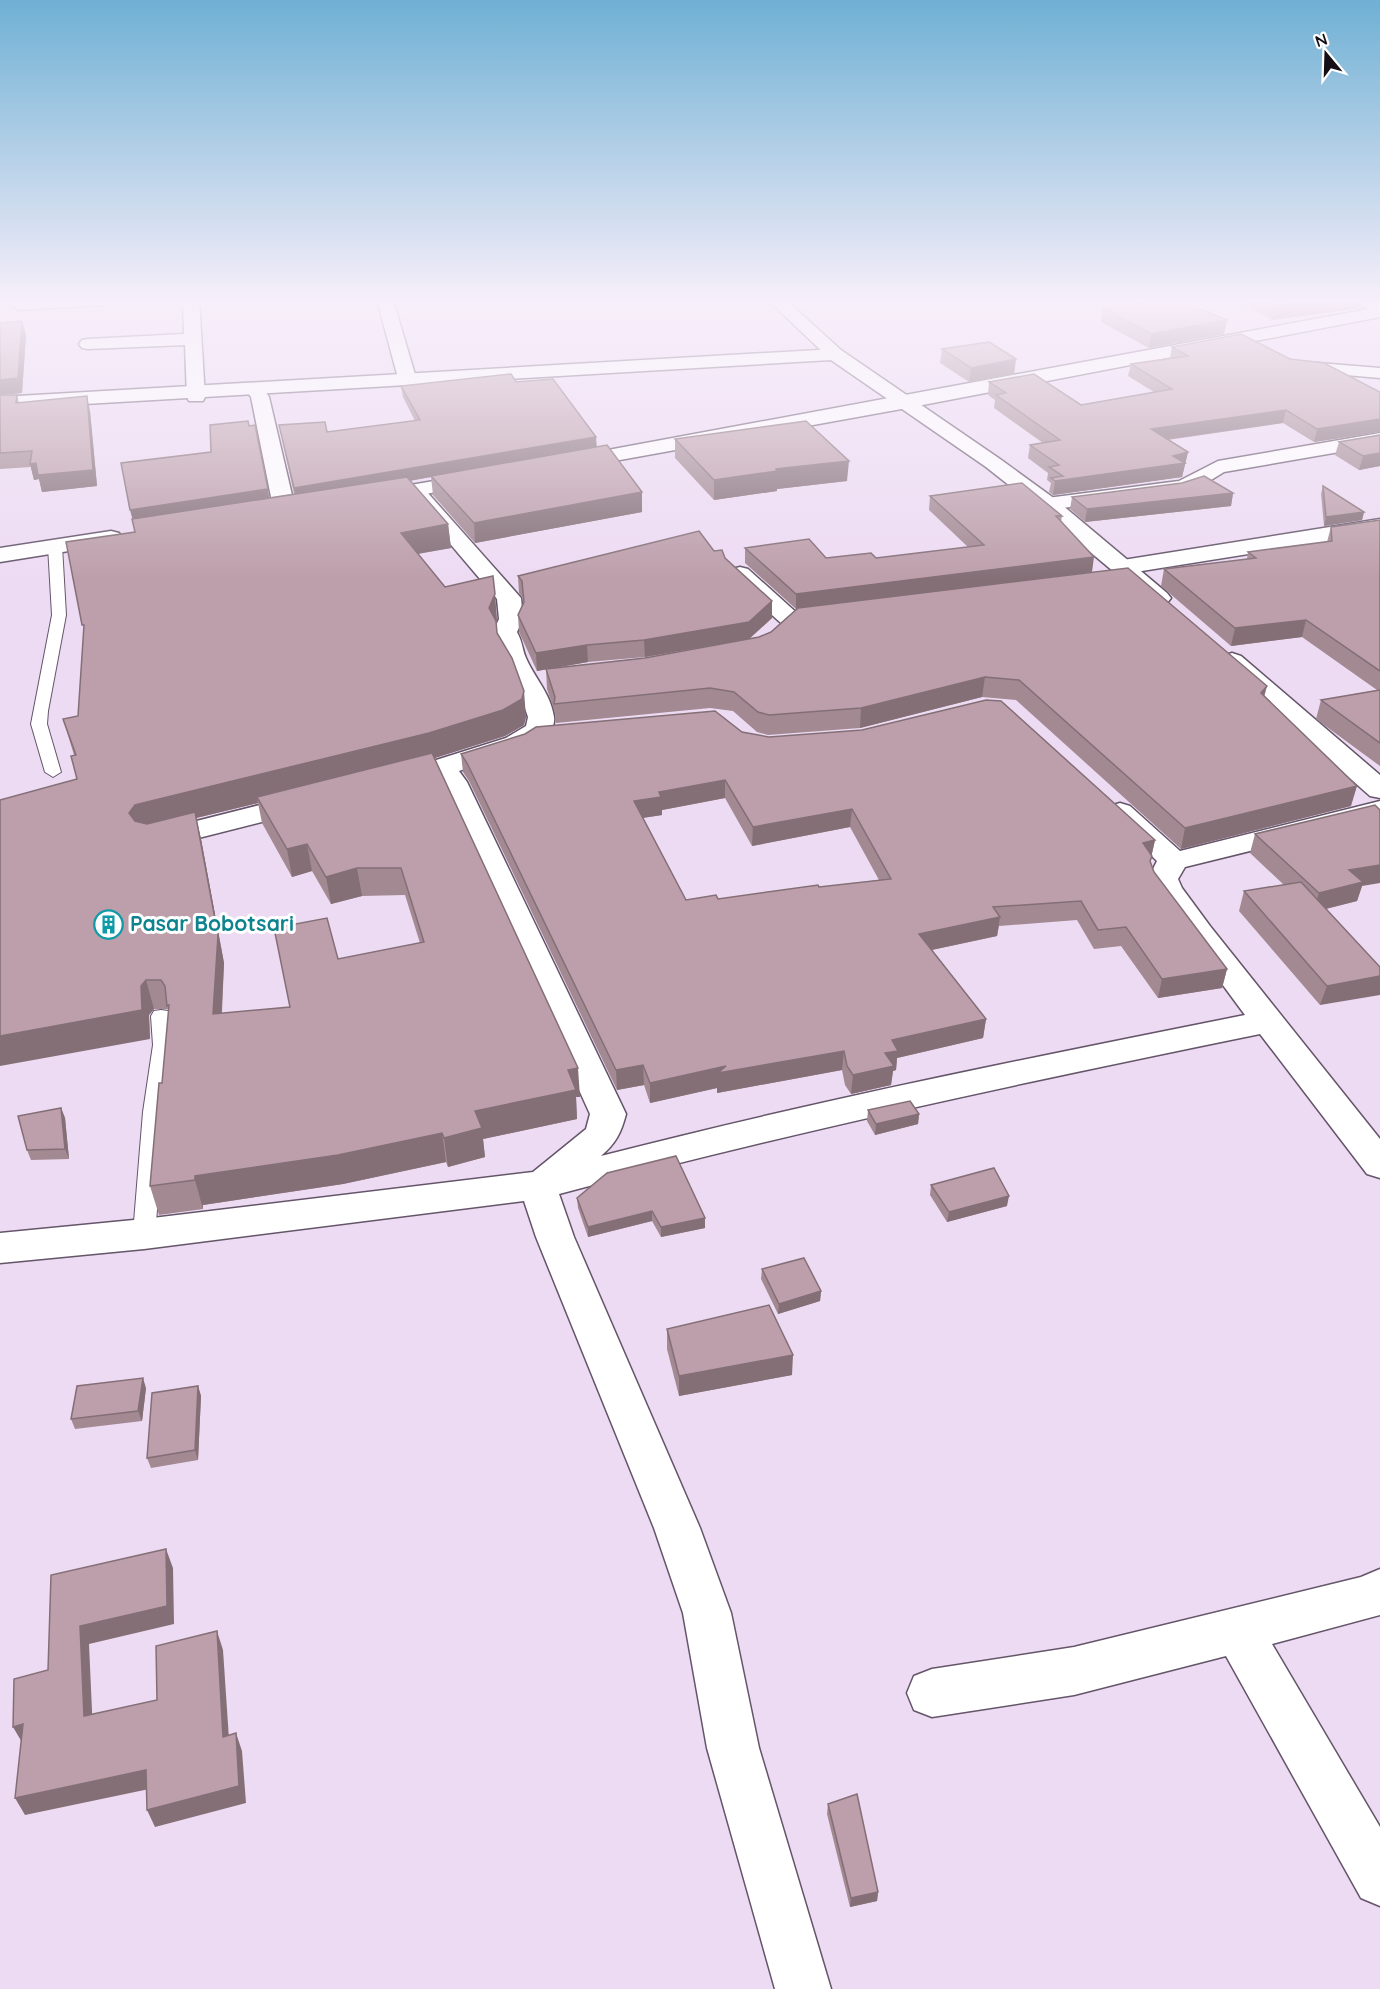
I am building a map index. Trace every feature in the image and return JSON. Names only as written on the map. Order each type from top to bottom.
[{"type":"street","points":[[0,410],[212,393]]},
{"type":"street","points":[[0,403],[257,393],[261,397],[285,512]]},
{"type":"street","points":[[893,393],[1047,504],[1178,614]]},
{"type":"street","points":[[555,465],[955,393]]},
{"type":"street","points":[[1047,504],[1179,487],[1191,484],[1218,467],[1380,439]]},
{"type":"street","points":[[356,500],[496,476]]},
{"type":"street","points":[[415,490],[509,598],[511,619],[505,632],[512,645],[513,657],[541,680],[539,730],[547,734],[432,769],[453,782],[608,1114],[602,1135],[543,1185],[540,1193],[555,1237],[677,1528],[707,1614],[734,1748],[803,1989]]},
{"type":"street","points":[[262,515],[309,508]]},
{"type":"street","points":[[1099,581],[1128,572],[1380,526]]},
{"type":"street","points":[[0,555],[135,534]]},
{"type":"street","points":[[734,568],[792,622]]},
{"type":"street","points":[[1213,645],[1380,790]]},
{"type":"street","points":[[153,840],[250,818],[331,795]]},
{"type":"street","points":[[1106,798],[1174,861]]},
{"type":"street","points":[[1380,810],[1174,861],[1166,869],[1163,879],[1167,889],[1380,1165]]},
{"type":"street","points":[[0,1248],[144,1234],[543,1185],[686,1147],[1002,1075],[1268,1021]]},
{"type":"street","points":[[933,1693],[1074,1671],[1373,1596],[1380,1591]]},
{"type":"street","points":[[1237,1629],[1380,1879]]},
{"type":"lane","points":[[53,772],[39,717],[59,615],[55,546]]},
{"type":"lane","points":[[144,1234],[154,1112],[163,1045],[161,1016]]},
{"type":"building","points":[[405,393],[563,393],[596,437],[294,488],[279,425],[325,422],[327,432],[420,420]]},
{"type":"building","points":[[1006,393],[1063,393],[1081,405],[1150,393],[1380,393],[1380,419],[1317,429],[1286,410],[1151,429],[1188,452],[1173,456],[1185,463],[1055,481],[1051,478],[1063,476],[1049,467],[1059,465],[1030,445],[1060,440],[996,395]]},
{"type":"building","points":[[0,395],[17,395],[16,403],[87,396],[93,470],[38,475],[36,463],[30,464],[32,451],[0,453]]},
{"type":"building","points":[[248,421],[249,426],[255,425],[268,489],[130,510],[121,463],[211,452],[210,425]]},
{"type":"building","points":[[806,421],[849,461],[776,469],[777,471],[714,480],[675,439]]},
{"type":"building","points":[[1380,435],[1380,453],[1363,456],[1339,442]]},
{"type":"building","points":[[607,445],[642,492],[474,523],[431,476]]},
{"type":"building","points":[[1204,476],[1233,493],[1087,509],[1072,497],[1182,483]]},
{"type":"building","points":[[407,477],[448,524],[401,533],[445,587],[493,576],[495,594],[489,608],[496,621],[497,633],[512,658],[524,691],[522,699],[503,710],[429,733],[135,805],[129,813],[135,821],[147,824],[195,812],[218,935],[213,1014],[290,1007],[274,928],[327,918],[338,959],[424,942],[401,868],[357,868],[326,877],[307,844],[287,849],[257,797],[432,753],[578,1068],[568,1070],[576,1090],[475,1111],[482,1128],[444,1138],[442,1133],[338,1155],[195,1176],[195,1180],[150,1186],[159,1083],[162,1083],[169,1005],[167,1006],[165,986],[161,980],[146,980],[141,986],[142,1010],[0,1036],[0,800],[77,779],[71,756],[76,755],[63,719],[78,716],[84,625],[82,625],[66,542],[135,532],[132,519]]},
{"type":"building","points":[[1022,483],[1062,516],[1056,516],[1094,557],[796,594],[745,548],[809,539],[826,558],[871,553],[876,558],[984,545],[930,496]]},
{"type":"building","points":[[1323,486],[1364,512],[1326,517]]},
{"type":"building","points":[[1380,520],[1380,671],[1306,620],[1235,628],[1164,569],[1256,558],[1248,552],[1332,541],[1331,527]]},
{"type":"building","points":[[699,531],[714,551],[722,550],[725,558],[772,601],[749,622],[644,640],[587,645],[536,653],[518,615],[524,602],[522,581],[518,576]]},
{"type":"building","points":[[1128,568],[1267,686],[1261,693],[1357,786],[1185,828],[1019,680],[985,677],[861,708],[769,715],[758,712],[734,692],[710,688],[554,704],[555,697],[546,669],[645,658],[759,637],[771,632],[798,608]]},
{"type":"building","points":[[1380,690],[1380,743],[1321,700]]},
{"type":"building","points":[[986,700],[1001,701],[1155,840],[1143,843],[1152,856],[1150,861],[1154,872],[1227,969],[1162,979],[1126,927],[1098,930],[1081,901],[993,907],[1000,917],[919,934],[986,1019],[892,1040],[898,1051],[885,1053],[894,1066],[853,1075],[847,1066],[844,1051],[718,1073],[726,1066],[650,1083],[643,1065],[616,1070],[461,754],[525,734],[536,727],[715,711],[742,732],[769,737],[862,730]],"holes":[[[725,780],[753,827],[852,809],[891,879],[819,887],[818,885],[718,899],[716,895],[686,900],[634,801],[661,797],[659,792]]]},
{"type":"building","points":[[1375,805],[1380,810],[1380,865],[1349,870],[1363,882],[1319,893],[1255,834]]},
{"type":"building","points":[[1301,882],[1380,967],[1380,976],[1327,986],[1244,891]]},
{"type":"building","points":[[910,1101],[919,1114],[876,1124],[868,1110]]},
{"type":"building","points":[[61,1108],[65,1149],[27,1150],[18,1116]]},
{"type":"building","points":[[676,1156],[705,1218],[661,1227],[652,1211],[588,1227],[577,1198],[607,1173]]},
{"type":"building","points":[[994,1168],[1009,1196],[949,1212],[931,1185]]},
{"type":"building","points":[[804,1258],[821,1291],[779,1304],[762,1269]]},
{"type":"building","points":[[769,1305],[793,1355],[679,1376],[667,1329]]},
{"type":"building","points":[[143,1378],[138,1411],[71,1419],[77,1386]]},
{"type":"building","points":[[198,1386],[195,1450],[147,1458],[152,1393]]},
{"type":"building","points":[[166,1549],[167,1606],[80,1626],[84,1716],[157,1700],[156,1646],[217,1631],[223,1737],[236,1733],[239,1786],[147,1810],[146,1770],[15,1798],[23,1724],[13,1727],[14,1679],[48,1670],[51,1575]]},
{"type":"building","points":[[857,1794],[878,1892],[851,1898],[828,1804]]},
{"type":"place","name":"Pasar Bobotsari","points":[[109,924]]}]
